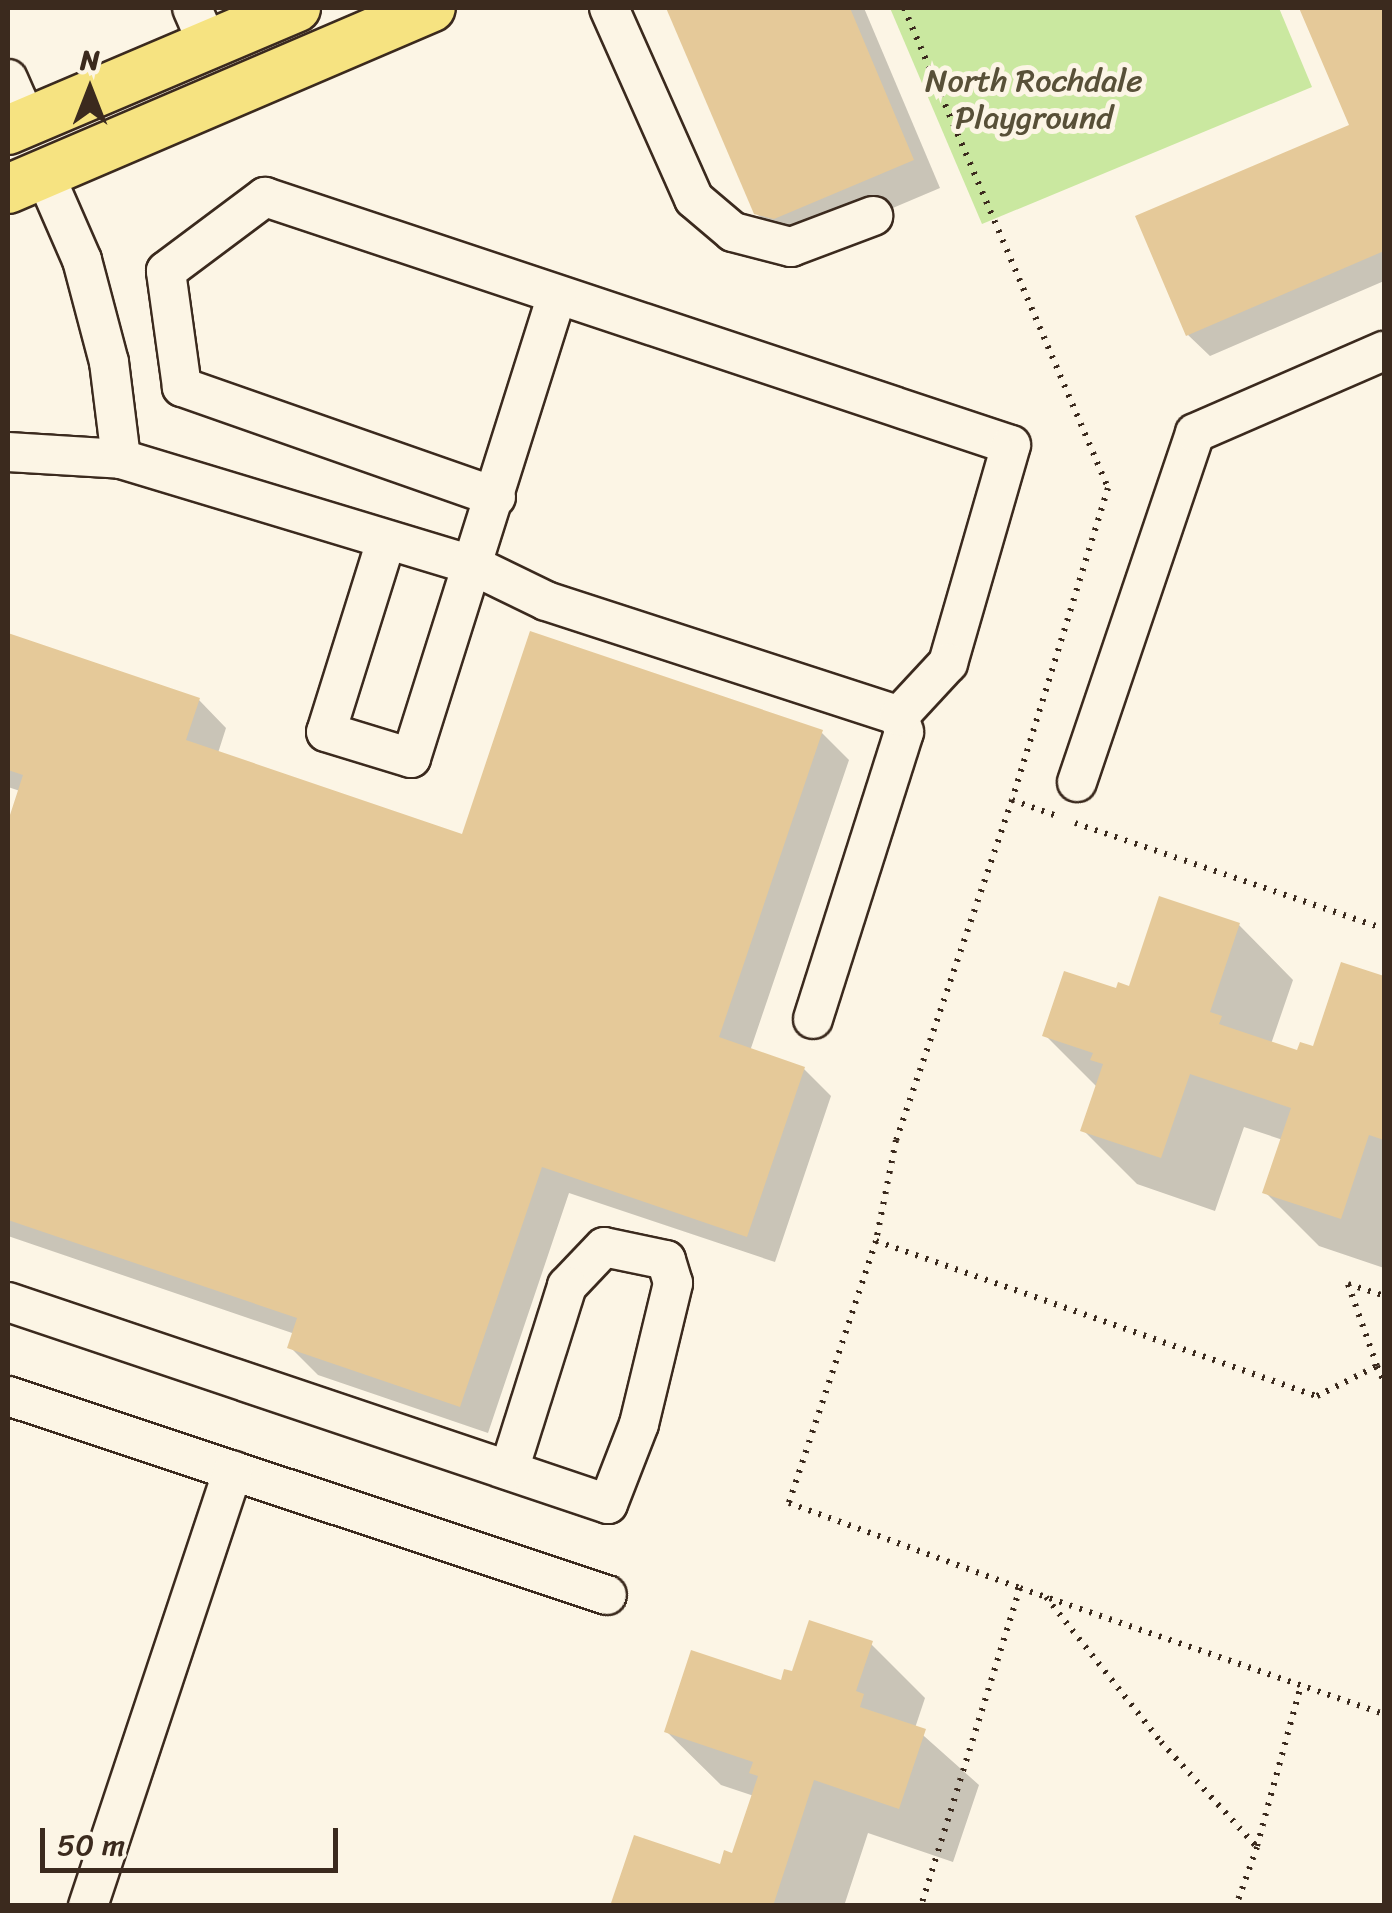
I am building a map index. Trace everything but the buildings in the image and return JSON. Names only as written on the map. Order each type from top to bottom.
[{"type":"main road","points":[[296,8],[200,26],[17,126],[26,181],[431,8]]},
{"type":"street","points":[[609,8],[694,198],[733,232],[791,247],[872,216]]},
{"type":"street","points":[[8,79],[17,126]]},
{"type":"street","points":[[26,181],[82,260],[109,362],[121,459]]},
{"type":"street","points":[[496,498],[182,388],[166,271],[265,197],[1011,446],[948,663],[899,716]]},
{"type":"street","points":[[386,541],[326,732],[411,758],[557,296]]},
{"type":"street","points":[[1077,782],[1195,433],[1384,351]]},
{"type":"street","points":[[8,452],[121,459],[472,564],[546,601],[899,716]]},
{"type":"street","points":[[813,1019],[904,732],[899,716]]},
{"type":"street","points":[[8,1302],[608,1504],[639,1424],[673,1283],[666,1260],[604,1247],[567,1286],[509,1470]]},
{"type":"street","points":[[8,1396],[607,1596]]},
{"type":"street","points":[[88,1906],[232,1470]]},
{"type":"path","points":[[904,8],[1108,488],[1012,800],[896,1140],[876,1241],[789,1503],[1384,1714]]},
{"type":"path","points":[[1012,800],[1384,929]]},
{"type":"path","points":[[876,1241],[1317,1396],[1377,1366]]},
{"type":"path","points":[[1384,1296],[1348,1284],[1384,1382]]},
{"type":"path","points":[[921,1906],[1020,1588]]},
{"type":"path","points":[[1046,1597],[1161,1742],[1257,1847]]},
{"type":"path","points":[[1236,1906],[1257,1847],[1300,1685]]},
{"type":"green space","name":"North Rochdale Playground","points":[[890,8],[1279,8],[1312,87],[982,224]]}]
